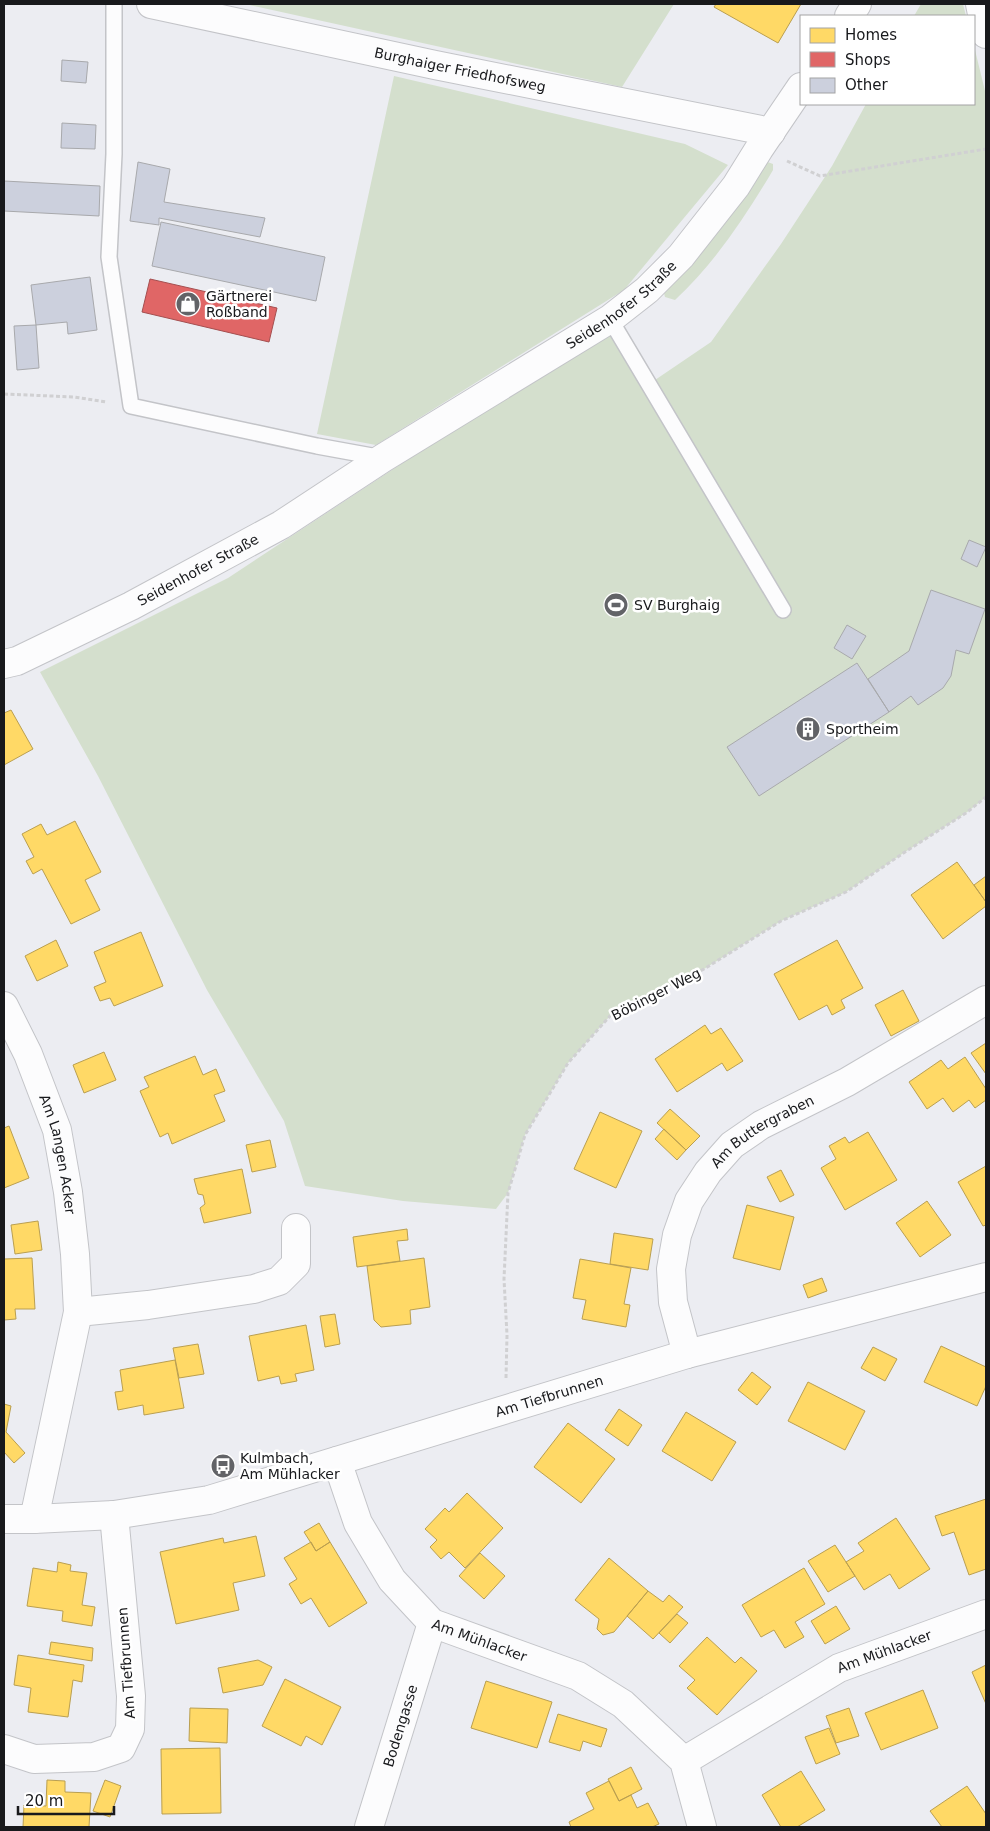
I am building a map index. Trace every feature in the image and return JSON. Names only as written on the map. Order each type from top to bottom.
[{"type":"street","name":"Burghaiger Friedhofsweg","points":[[151,4],[445,67],[765,140]]},
{"type":"street","points":[[850,15],[857,4]]},
{"type":"street","points":[[980,4],[986,34]]},
{"type":"street","name":"Seidenhofer Straße","points":[[4,664],[17,661],[131,606],[281,525],[382,458],[610,319],[647,290],[681,256],[736,186],[800,88]]},
{"type":"street","name":"Am Buttergraben","points":[[687,1354],[673,1302],[671,1269],[677,1234],[689,1201],[708,1172],[732,1145],[761,1125],[847,1082],[986,1000]]},
{"type":"street","name":"Am Langen Acker","points":[[4,1006],[28,1054],[57,1130],[69,1201],[75,1254],[78,1312],[34,1519]]},
{"type":"street","points":[[78,1312],[212,1296],[254,1289],[279,1281],[296,1264],[296,1228]]},
{"type":"street","name":"Am Tiefbrunnen","points":[[4,1519],[114,1515],[209,1500],[687,1354],[986,1277]]},
{"type":"street","name":"Am Mühlacker","points":[[337,1461],[358,1523],[392,1580],[432,1623],[578,1676],[623,1704],[684,1761],[839,1668],[986,1614]]},
{"type":"street","name":"Am Tiefbrunnen","points":[[4,1749],[34,1759],[94,1757],[121,1748],[130,1729],[131,1696],[114,1515]]},
{"type":"street","name":"Bodengasse","points":[[369,1827],[432,1623]]},
{"type":"street","points":[[684,1761],[702,1827]]},
{"type":"lane","points":[[114,4],[114,154],[110,257],[131,406],[382,458]]},
{"type":"lane","points":[[610,319],[783,610]]},
{"type":"path","points":[[765,140],[820,176],[986,149]]},
{"type":"path","points":[[4,394],[74,397],[131,406]]},
{"type":"path","name":"Böbinger Weg","points":[[505,1410],[507,1335],[504,1279],[508,1193],[525,1135],[568,1063],[610,1016],[704,969],[781,921],[846,892],[966,813],[986,797]]},
{"type":"green space","points":[[245,4],[674,4],[622,87]]},
{"type":"green space","points":[[921,4],[963,4],[966,15],[915,15]]},
{"type":"green space","points":[[975,50],[986,95],[986,797],[966,813],[846,892],[781,921],[704,969],[610,1016],[568,1063],[525,1135],[508,1193],[496,1209],[403,1201],[305,1186],[284,1121],[207,990],[98,776],[40,672],[228,578],[451,431],[623,324],[655,380],[711,342],[781,244],[832,166],[865,105],[975,105]]},
{"type":"green space","points":[[394,76],[685,144],[728,165],[624,290],[376,445],[317,434]]},
{"type":"green space","points":[[765,161],[773,164],[773,170],[752,205],[728,239],[703,271],[675,300],[665,297],[664,293],[666,290],[707,245]]},
{"type":"building: Homes","points":[[716,4],[801,4],[778,43],[714,7]]},
{"type":"building: Homes","points":[[11,710],[33,749],[4,765],[4,713]]},
{"type":"building: Homes","points":[[75,821],[101,872],[85,880],[100,910],[71,924],[42,869],[33,874],[26,861],[34,857],[22,834],[41,824],[47,835]]},
{"type":"building: Homes","points":[[957,862],[986,902],[986,906],[943,939],[911,895]]},
{"type":"building: Homes","points":[[986,876],[986,902],[974,885]]},
{"type":"building: Homes","points":[[141,932],[163,986],[114,1006],[110,998],[100,1001],[94,987],[106,982],[94,952]]},
{"type":"building: Homes","points":[[56,940],[68,966],[37,981],[25,956]]},
{"type":"building: Homes","points":[[837,940],[863,988],[841,1000],[845,1008],[832,1015],[827,1005],[799,1020],[774,974]]},
{"type":"building: Homes","points":[[903,990],[919,1021],[891,1036],[875,1005]]},
{"type":"building: Homes","points":[[705,1025],[711,1034],[721,1028],[743,1061],[727,1071],[722,1063],[677,1092],[655,1059]]},
{"type":"building: Homes","points":[[986,1043],[986,1074],[971,1053]]},
{"type":"building: Homes","points":[[104,1052],[116,1080],[84,1093],[73,1065]]},
{"type":"building: Homes","points":[[195,1056],[203,1075],[216,1069],[225,1091],[214,1095],[225,1121],[172,1144],[168,1133],[160,1137],[140,1091],[149,1087],[144,1077]]},
{"type":"building: Homes","points":[[965,1057],[986,1089],[986,1100],[975,1108],[969,1100],[953,1112],[943,1098],[927,1109],[909,1082],[941,1060],[948,1069]]},
{"type":"building: Homes","points":[[670,1109],[700,1136],[686,1150],[657,1123]]},
{"type":"building: Homes","points":[[600,1112],[642,1131],[616,1188],[574,1169]]},
{"type":"building: Homes","points":[[9,1126],[29,1178],[4,1188],[4,1128]]},
{"type":"building: Homes","points":[[664,1129],[686,1150],[677,1160],[655,1139]]},
{"type":"building: Homes","points":[[868,1132],[897,1180],[845,1210],[821,1168],[836,1159],[829,1146],[845,1137],[849,1143]]},
{"type":"building: Homes","points":[[270,1140],[276,1167],[252,1172],[246,1145]]},
{"type":"building: Homes","points":[[986,1166],[986,1225],[983,1226],[958,1182]]},
{"type":"building: Homes","points":[[242,1169],[251,1213],[204,1223],[200,1208],[205,1204],[203,1195],[198,1194],[194,1179]]},
{"type":"building: Homes","points":[[781,1170],[794,1195],[780,1202],[767,1177]]},
{"type":"building: Homes","points":[[927,1201],[951,1235],[920,1257],[896,1223]]},
{"type":"building: Homes","points":[[747,1205],[794,1217],[780,1270],[733,1258]]},
{"type":"building: Homes","points":[[38,1221],[42,1250],[15,1254],[11,1225]]},
{"type":"building: Homes","points":[[407,1229],[408,1240],[397,1241],[400,1261],[357,1267],[353,1237]]},
{"type":"building: Homes","points":[[614,1233],[653,1239],[648,1270],[610,1264]]},
{"type":"building: Homes","points":[[32,1258],[35,1309],[15,1309],[16,1319],[4,1320],[4,1259]]},
{"type":"building: Homes","points":[[424,1258],[430,1307],[410,1310],[411,1324],[381,1327],[374,1320],[367,1266]]},
{"type":"building: Homes","points":[[580,1259],[631,1268],[624,1304],[630,1305],[626,1327],[582,1319],[586,1300],[573,1298]]},
{"type":"building: Homes","points":[[822,1278],[827,1291],[808,1298],[803,1285]]},
{"type":"building: Homes","points":[[335,1314],[340,1344],[325,1347],[320,1316]]},
{"type":"building: Homes","points":[[306,1325],[314,1370],[295,1374],[297,1381],[281,1384],[279,1376],[258,1381],[249,1336]]},
{"type":"building: Homes","points":[[198,1344],[204,1374],[179,1378],[173,1348]]},
{"type":"building: Homes","points":[[941,1346],[986,1367],[986,1386],[977,1406],[924,1382]]},
{"type":"building: Homes","points":[[873,1347],[897,1359],[885,1381],[861,1368]]},
{"type":"building: Homes","points":[[175,1360],[184,1408],[144,1415],[143,1405],[118,1410],[115,1392],[123,1391],[120,1370]]},
{"type":"building: Homes","points":[[752,1372],[771,1387],[757,1405],[738,1390]]},
{"type":"building: Homes","points":[[808,1382],[865,1411],[845,1450],[788,1421]]},
{"type":"building: Homes","points":[[4,1404],[11,1406],[6,1432],[25,1453],[14,1463],[4,1452]]},
{"type":"building: Homes","points":[[619,1409],[642,1425],[628,1446],[605,1430]]},
{"type":"building: Homes","points":[[686,1412],[736,1442],[712,1481],[662,1451]]},
{"type":"building: Homes","points":[[568,1423],[615,1459],[581,1503],[534,1467]]},
{"type":"building: Homes","points":[[467,1493],[503,1528],[465,1568],[449,1552],[441,1559],[430,1547],[437,1540],[425,1529],[445,1508],[449,1512]]},
{"type":"building: Homes","points":[[986,1499],[986,1569],[969,1575],[954,1532],[942,1536],[935,1516]]},
{"type":"building: Homes","points":[[896,1518],[930,1569],[899,1589],[890,1574],[864,1590],[846,1562],[864,1551],[858,1543]]},
{"type":"building: Homes","points":[[319,1523],[330,1542],[316,1551],[304,1532]]},
{"type":"building: Homes","points":[[256,1536],[265,1576],[233,1583],[239,1610],[176,1624],[160,1552],[223,1538],[224,1543]]},
{"type":"building: Homes","points":[[311,1542],[316,1551],[330,1542],[367,1603],[329,1627],[311,1598],[301,1604],[289,1584],[297,1579],[284,1558]]},
{"type":"building: Homes","points":[[835,1545],[855,1576],[828,1592],[808,1561]]},
{"type":"building: Homes","points":[[480,1553],[505,1576],[484,1599],[459,1576]]},
{"type":"building: Homes","points":[[609,1558],[648,1591],[614,1632],[603,1635],[597,1629],[599,1619],[575,1600]]},
{"type":"building: Homes","points":[[58,1562],[71,1565],[70,1571],[87,1573],[82,1605],[95,1607],[92,1626],[62,1621],[63,1611],[27,1606],[33,1568],[57,1572]]},
{"type":"building: Homes","points":[[804,1568],[825,1604],[795,1622],[804,1637],[785,1648],[774,1630],[761,1637],[742,1605]]},
{"type":"building: Homes","points":[[648,1591],[663,1602],[669,1595],[683,1607],[653,1639],[627,1616]]},
{"type":"building: Homes","points":[[836,1606],[850,1629],[825,1644],[811,1621]]},
{"type":"building: Homes","points":[[677,1614],[688,1623],[670,1643],[659,1633]]},
{"type":"building: Homes","points":[[707,1637],[735,1663],[741,1657],[757,1671],[717,1715],[687,1688],[695,1680],[679,1666]]},
{"type":"building: Homes","points":[[51,1642],[93,1648],[92,1661],[49,1654]]},
{"type":"building: Homes","points":[[18,1655],[84,1665],[82,1682],[73,1680],[68,1717],[28,1712],[31,1688],[14,1685]]},
{"type":"building: Homes","points":[[258,1660],[272,1667],[263,1685],[223,1693],[218,1668]]},
{"type":"building: Homes","points":[[986,1665],[986,1704],[972,1672]]},
{"type":"building: Homes","points":[[285,1679],[341,1707],[322,1745],[306,1736],[301,1746],[262,1726]]},
{"type":"building: Homes","points":[[486,1681],[552,1702],[537,1748],[471,1728]]},
{"type":"building: Homes","points":[[923,1690],[938,1728],[881,1750],[865,1713]]},
{"type":"building: Homes","points":[[190,1708],[228,1709],[227,1743],[189,1741]]},
{"type":"building: Homes","points":[[849,1708],[859,1736],[836,1743],[826,1716]]},
{"type":"building: Homes","points":[[558,1714],[607,1729],[601,1747],[583,1741],[580,1751],[549,1742]]},
{"type":"building: Homes","points":[[829,1728],[840,1754],[816,1764],[805,1737]]},
{"type":"building: Homes","points":[[220,1748],[221,1813],[162,1814],[161,1749]]},
{"type":"building: Homes","points":[[631,1767],[642,1789],[619,1801],[608,1779]]},
{"type":"building: Homes","points":[[801,1771],[825,1810],[797,1827],[781,1827],[762,1795]]},
{"type":"building: Homes","points":[[47,1780],[65,1781],[65,1792],[91,1793],[89,1827],[23,1827],[24,1805],[46,1806]]},
{"type":"building: Homes","points":[[105,1780],[121,1786],[110,1817],[93,1811]]},
{"type":"building: Homes","points":[[609,1781],[619,1801],[631,1795],[637,1808],[648,1803],[659,1824],[652,1827],[571,1827],[569,1822],[594,1809],[586,1793]]},
{"type":"building: Homes","points":[[967,1786],[986,1814],[986,1827],[942,1827],[930,1811]]},
{"type":"building: Shops","points":[[150,279],[277,308],[269,342],[142,312]]},
{"type":"building: Other","points":[[62,60],[88,62],[86,83],[61,81]]},
{"type":"building: Other","points":[[62,123],[96,125],[95,149],[61,148]]},
{"type":"building: Other","points":[[138,162],[170,169],[164,202],[265,218],[260,237],[159,218],[159,225],[130,221]]},
{"type":"building: Other","points":[[4,181],[100,186],[99,216],[4,211]]},
{"type":"building: Other","points":[[161,222],[325,257],[316,301],[152,266]]},
{"type":"building: Other","points":[[90,277],[97,330],[68,334],[67,322],[36,325],[31,285]]},
{"type":"building: Other","points":[[36,325],[39,368],[17,370],[14,326]]},
{"type":"building: Other","points":[[969,540],[986,547],[977,567],[961,559]]},
{"type":"building: Other","name":"Sportheim","points":[[931,590],[985,609],[969,654],[956,650],[951,676],[943,688],[918,705],[911,696],[889,712],[868,679],[909,651]]},
{"type":"building: Other","points":[[847,625],[866,636],[852,659],[834,648]]},
{"type":"building: Other","name":"Sportheim","points":[[857,663],[889,712],[759,796],[727,747]]},
{"type":"place","name":"Gärtnerei Roßband","points":[[188,304]]},
{"type":"place","name":"SV Burghaig","points":[[616,605]]},
{"type":"place","name":"Sportheim","points":[[808,729]]},
{"type":"place","name":"Kulmbach, Am Mühlacker","points":[[223,1466]]}]
